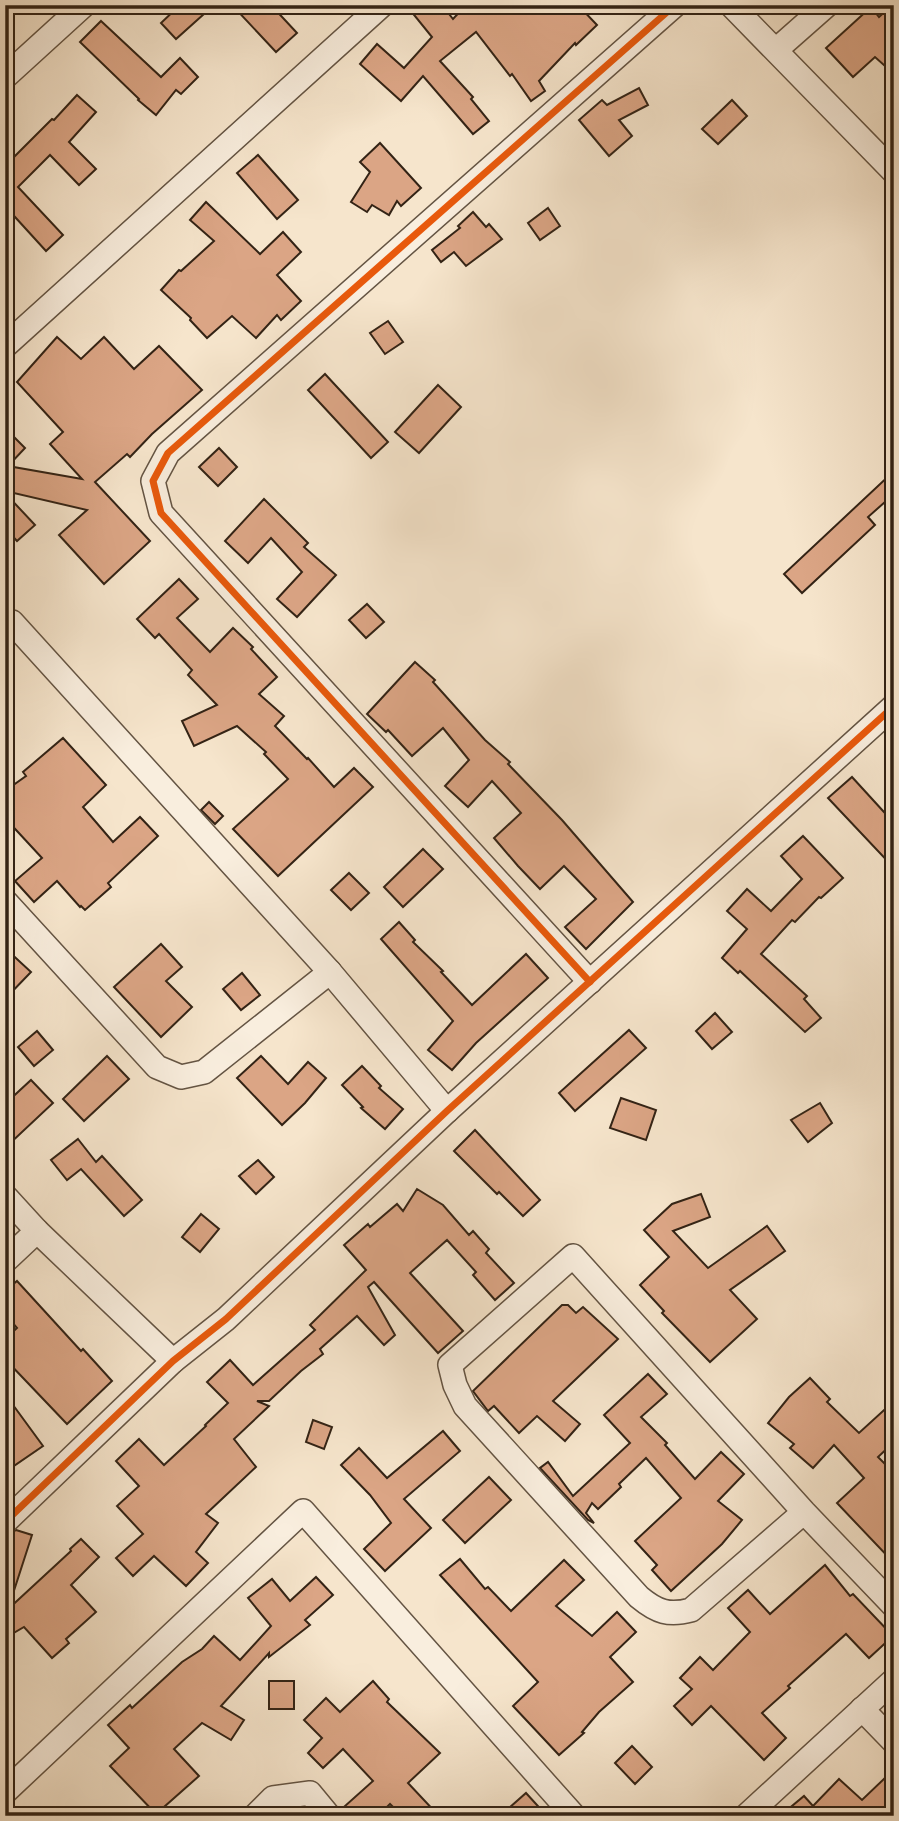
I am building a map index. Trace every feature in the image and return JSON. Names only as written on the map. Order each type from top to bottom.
[{"type":"street","points":[[6,75],[84,5]]},
{"type":"street","points":[[6,345],[382,5]]},
{"type":"street","points":[[590,982],[161,513],[153,481],[168,453],[675,5]]},
{"type":"street","points":[[732,5],[894,172]]},
{"type":"street","points":[[776,50],[827,5]]},
{"type":"street","points":[[5,622],[12,622],[330,972],[447,1111]]},
{"type":"street","points":[[5,1522],[173,1362],[226,1319],[447,1111],[894,706]]},
{"type":"street","points":[[5,901],[157,1067],[181,1077],[204,1072],[330,972]]},
{"type":"street","points":[[5,1196],[37,1231],[173,1362]]},
{"type":"street","points":[[5,1261],[37,1231]]},
{"type":"street","points":[[804,1512],[691,1610],[665,1614],[639,1597],[465,1406],[455,1385],[450,1365],[573,1256],[804,1512],[894,1606]]},
{"type":"street","points":[[5,1792],[303,1511],[574,1816]]},
{"type":"street","points":[[746,1816],[894,1680]]},
{"type":"street","points":[[862,1709],[894,1742]]},
{"type":"street","points":[[255,1816],[274,1798],[310,1793],[329,1816]]},
{"type":"building","points":[[180,5],[214,5],[176,39],[161,23]]},
{"type":"building","points":[[232,5],[271,5],[297,33],[276,52]]},
{"type":"building","points":[[406,5],[442,5],[453,19],[466,5],[578,5],[597,25],[576,45],[575,43],[539,81],[545,91],[531,101],[476,32],[440,61],[473,97],[471,99],[489,121],[473,134],[423,76],[401,101],[360,64],[377,44],[404,68],[432,37]]},
{"type":"building","points":[[892,5],[894,74],[875,57],[853,77],[826,48],[871,7],[879,17]]},
{"type":"building","points":[[101,21],[161,77],[180,58],[198,77],[181,94],[176,90],[156,115],[80,42]]},
{"type":"building","points":[[639,88],[648,105],[619,120],[632,136],[609,156],[579,120],[602,100],[607,105]]},
{"type":"building","points":[[77,95],[96,112],[69,142],[96,169],[79,185],[50,155],[18,187],[63,235],[46,251],[5,206],[5,166]]},
{"type":"building","points":[[732,100],[747,116],[718,144],[702,129]]},
{"type":"building","points":[[380,143],[421,188],[401,206],[397,201],[389,215],[372,205],[367,212],[351,202],[370,172],[360,162]]},
{"type":"building","points":[[258,155],[298,200],[277,219],[237,173]]},
{"type":"building","points":[[206,202],[260,254],[283,232],[301,252],[277,275],[301,301],[281,320],[277,315],[256,338],[232,316],[207,338],[191,318],[161,290],[179,270],[214,241],[190,220]]},
{"type":"building","points":[[548,208],[560,226],[540,240],[528,223]]},
{"type":"building","points":[[473,212],[486,227],[489,224],[502,239],[466,266],[454,252],[441,262],[432,250],[460,228],[458,226]]},
{"type":"building","points":[[388,321],[403,342],[385,354],[370,333]]},
{"type":"building","points":[[57,337],[81,359],[104,337],[134,369],[159,346],[202,390],[130,457],[127,454],[95,482],[150,541],[104,584],[59,535],[87,510],[5,491],[5,428],[25,448],[8,466],[82,479],[50,444],[63,432],[17,382]]},
{"type":"building","points":[[325,374],[388,442],[371,458],[308,390]]},
{"type":"building","points":[[438,385],[461,407],[419,453],[395,432]]},
{"type":"building","points":[[219,448],[237,467],[218,486],[199,467]]},
{"type":"building","points":[[894,471],[894,494],[868,517],[875,525],[802,593],[784,574]]},
{"type":"building","points":[[5,493],[35,525],[17,541],[5,528]]},
{"type":"building","points":[[264,499],[308,543],[304,547],[336,575],[297,617],[277,599],[302,572],[271,538],[248,563],[225,541]]},
{"type":"building","points":[[179,579],[198,599],[177,618],[210,652],[233,628],[253,647],[251,649],[277,677],[259,694],[284,716],[275,726],[334,787],[354,768],[373,787],[278,876],[233,829],[288,779],[264,754],[266,752],[237,726],[194,746],[182,721],[217,705],[188,675],[192,670],[159,634],[155,638],[137,619]]},
{"type":"building","points":[[367,604],[384,622],[366,638],[349,620]]},
{"type":"building","points":[[415,662],[435,680],[433,682],[485,740],[510,762],[508,764],[562,820],[633,902],[586,949],[565,927],[596,899],[564,866],[540,889],[518,866],[494,838],[521,813],[492,781],[468,807],[445,786],[469,760],[443,728],[412,756],[388,730],[386,732],[367,714]]},
{"type":"building","points":[[63,738],[106,785],[83,807],[113,842],[140,817],[158,836],[108,883],[111,887],[85,910],[57,881],[34,902],[15,881],[42,858],[5,818],[5,791],[26,776],[23,772]]},
{"type":"building","points":[[852,777],[894,823],[894,868],[828,798]]},
{"type":"building","points":[[209,802],[223,816],[215,824],[201,810]]},
{"type":"building","points":[[803,836],[843,878],[819,897],[795,922],[792,920],[761,954],[807,996],[804,999],[821,1018],[805,1032],[740,971],[738,973],[722,958],[747,929],[727,911],[747,889],[771,911],[802,879],[781,856]]},
{"type":"building","points":[[423,849],[443,869],[403,907],[384,887]]},
{"type":"building","points":[[349,873],[369,893],[351,910],[331,890]]},
{"type":"building","points":[[399,922],[415,940],[413,942],[472,1005],[526,954],[548,978],[476,1043],[452,1070],[428,1050],[453,1021],[381,939]]},
{"type":"building","points":[[161,944],[182,967],[166,981],[192,1007],[161,1037],[114,987]]},
{"type":"building","points":[[5,948],[31,972],[5,999]]},
{"type":"building","points":[[242,973],[260,995],[241,1010],[223,989]]},
{"type":"building","points":[[715,1013],[732,1032],[712,1049],[696,1031]]},
{"type":"building","points":[[629,1030],[646,1048],[575,1111],[559,1093]]},
{"type":"building","points":[[37,1031],[53,1050],[34,1066],[18,1047]]},
{"type":"building","points":[[107,1056],[129,1079],[84,1121],[63,1099]]},
{"type":"building","points":[[261,1056],[288,1084],[308,1062],[326,1078],[282,1125],[237,1078]]},
{"type":"building","points":[[362,1066],[381,1086],[379,1088],[403,1109],[385,1129],[361,1108],[363,1107],[342,1085]]},
{"type":"building","points":[[31,1080],[53,1103],[5,1148],[5,1104]]},
{"type":"building","points":[[621,1098],[656,1110],[646,1140],[610,1128]]},
{"type":"building","points":[[820,1103],[832,1123],[808,1142],[791,1120]]},
{"type":"building","points":[[475,1130],[540,1200],[523,1216],[454,1151]]},
{"type":"building","points":[[78,1139],[96,1162],[102,1156],[142,1200],[124,1216],[81,1169],[67,1180],[51,1160]]},
{"type":"building","points":[[258,1160],[274,1177],[256,1194],[239,1176]]},
{"type":"building","points":[[417,1189],[443,1205],[469,1235],[473,1231],[489,1249],[486,1253],[514,1283],[495,1300],[473,1275],[476,1272],[447,1240],[410,1273],[463,1331],[438,1353],[374,1282],[368,1287],[395,1335],[384,1345],[357,1316],[320,1349],[323,1354],[269,1401],[257,1401],[269,1406],[234,1439],[256,1467],[206,1514],[218,1523],[196,1552],[208,1563],[186,1586],[154,1556],[133,1576],[116,1558],[143,1534],[117,1506],[139,1486],[116,1461],[139,1439],[164,1465],[228,1403],[207,1382],[230,1360],[253,1385],[315,1330],[310,1325],[366,1270],[344,1245],[397,1204],[403,1211]]},
{"type":"building","points":[[701,1194],[710,1217],[673,1231],[708,1268],[767,1226],[785,1251],[730,1290],[757,1319],[710,1362],[662,1313],[664,1311],[640,1285],[669,1257],[644,1230],[672,1204]]},
{"type":"building","points":[[201,1214],[219,1229],[200,1252],[182,1237]]},
{"type":"building","points":[[17,1281],[112,1381],[67,1424],[5,1359],[5,1339],[17,1328],[5,1314],[5,1291]]},
{"type":"building","points":[[562,1305],[568,1305],[576,1313],[583,1307],[618,1339],[553,1401],[580,1424],[565,1441],[537,1416],[519,1433],[494,1406],[488,1411],[473,1391]]},
{"type":"building","points":[[648,1374],[667,1394],[641,1417],[667,1443],[665,1445],[695,1479],[721,1452],[744,1474],[718,1501],[742,1520],[722,1544],[671,1591],[652,1570],[657,1565],[635,1541],[681,1498],[646,1458],[598,1509],[592,1503],[586,1513],[594,1523],[588,1520],[540,1468],[548,1462],[573,1496],[630,1443],[604,1415]]},
{"type":"building","points":[[810,1378],[830,1399],[827,1402],[859,1433],[894,1401],[894,1442],[878,1457],[894,1473],[894,1563],[837,1503],[864,1478],[834,1445],[813,1468],[790,1448],[794,1444],[768,1423],[789,1397]]},
{"type":"building","points":[[5,1394],[43,1446],[5,1472]]},
{"type":"building","points":[[313,1420],[332,1427],[324,1449],[306,1442]]},
{"type":"building","points":[[443,1431],[460,1451],[404,1499],[431,1528],[385,1571],[364,1549],[391,1523],[370,1495],[341,1465],[359,1448],[387,1478]]},
{"type":"building","points":[[489,1477],[511,1500],[465,1543],[443,1520]]},
{"type":"building","points":[[16,1530],[32,1535],[9,1606],[5,1605],[5,1541],[7,1536]]},
{"type":"building","points":[[81,1539],[99,1557],[71,1585],[96,1612],[66,1639],[69,1643],[52,1658],[24,1627],[5,1638],[5,1612]]},
{"type":"building","points":[[460,1559],[485,1589],[488,1587],[511,1611],[564,1560],[584,1580],[556,1606],[592,1636],[617,1612],[636,1632],[610,1657],[633,1682],[599,1712],[582,1732],[584,1733],[559,1755],[513,1706],[538,1682],[440,1575]]},
{"type":"building","points":[[825,1565],[850,1596],[853,1594],[893,1636],[869,1658],[846,1634],[788,1686],[790,1688],[762,1713],[786,1738],[764,1760],[711,1706],[692,1725],[674,1706],[692,1689],[680,1678],[700,1657],[713,1670],[750,1632],[728,1608],[748,1590],[770,1614]]},
{"type":"building","points":[[316,1577],[333,1595],[305,1620],[310,1625],[269,1657],[269,1653],[221,1706],[244,1720],[231,1740],[202,1723],[174,1749],[199,1776],[156,1814],[110,1766],[129,1748],[108,1725],[130,1705],[132,1708],[214,1636],[240,1660],[271,1626],[248,1598],[272,1579],[290,1601]]},
{"type":"building","points":[[269,1681],[294,1681],[294,1709],[269,1709]]},
{"type":"building","points":[[373,1681],[389,1699],[387,1702],[440,1753],[408,1783],[439,1816],[402,1816],[390,1804],[378,1816],[354,1816],[345,1806],[373,1781],[343,1749],[323,1768],[308,1753],[322,1738],[304,1720],[326,1698],[340,1712]]},
{"type":"building","points":[[632,1746],[652,1767],[635,1784],[615,1763]]},
{"type":"building","points":[[886,1777],[894,1785],[894,1808],[886,1816],[780,1816],[804,1796],[813,1806],[839,1779],[862,1800]]},
{"type":"building","points":[[526,1793],[547,1816],[500,1816]]},
{"type":"cycle path","points":[[590,982],[161,513],[153,481],[168,453],[675,5]]},
{"type":"cycle path","points":[[5,1522],[173,1361],[226,1319],[447,1111],[894,706]]}]
